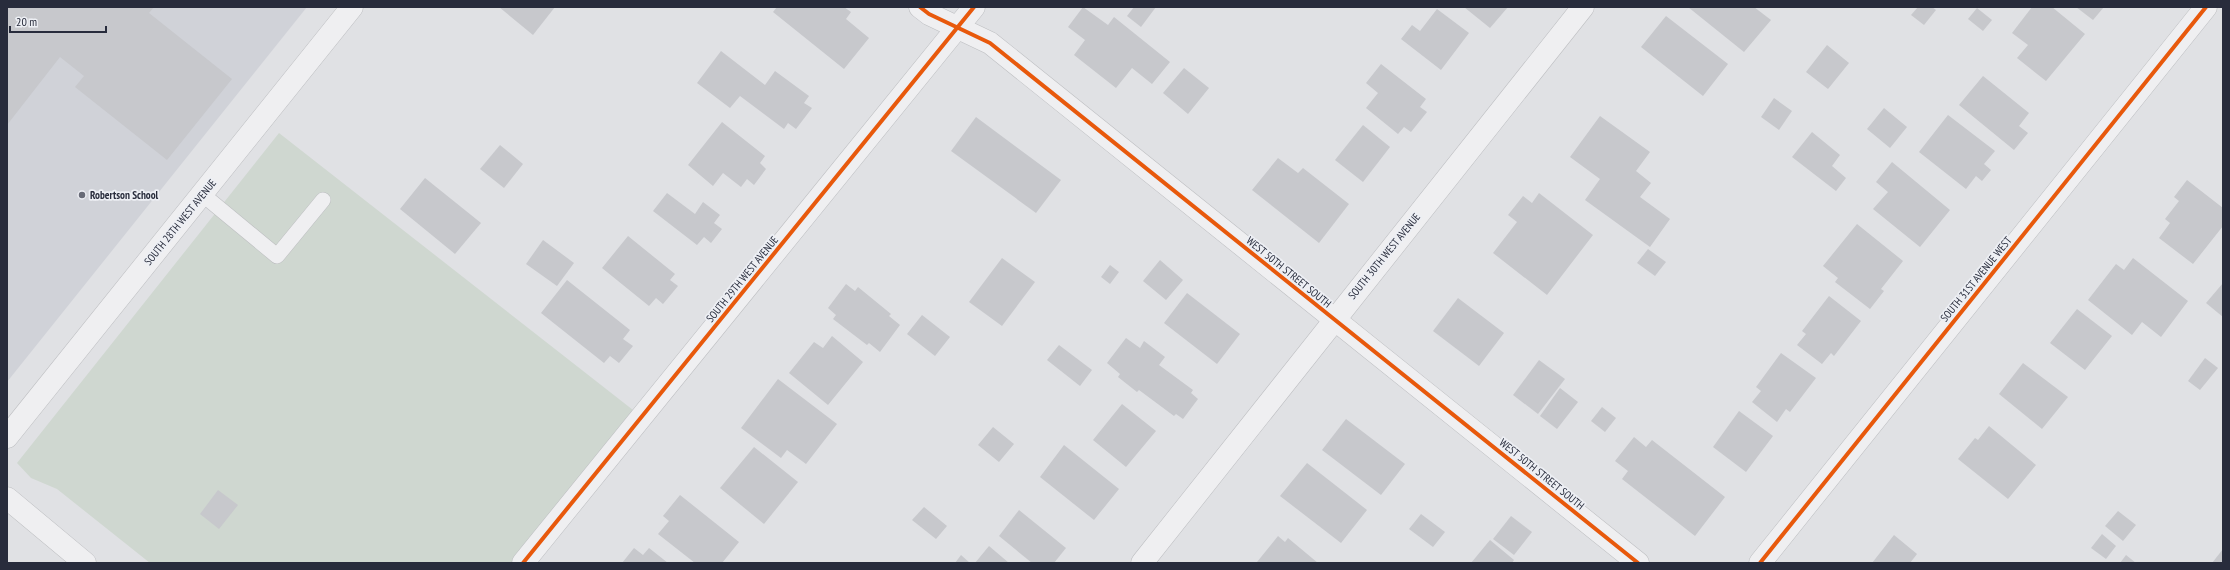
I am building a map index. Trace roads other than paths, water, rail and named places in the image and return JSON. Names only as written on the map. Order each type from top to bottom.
[{"type":"street","name":"SOUTH 28TH WEST AVENUE","points":[[7,437],[352,7]]},
{"type":"street","name":"WEST 50TH STREET SOUTH","points":[[920,7],[990,43],[1638,563]]},
{"type":"street","name":"SOUTH 29TH WEST AVENUE","points":[[523,563],[974,7]]},
{"type":"street","name":"SOUTH 30TH WEST AVENUE","points":[[1142,563],[1334,319],[1583,7]]},
{"type":"street","name":"SOUTH 31ST AVENUE WEST","points":[[1760,563],[2206,7]]},
{"type":"street","points":[[7,498],[85,563]]},
{"type":"lane","points":[[202,194],[277,256],[323,200]]},
{"type":"place","name":"Robertson School","points":[[82,195]]}]
